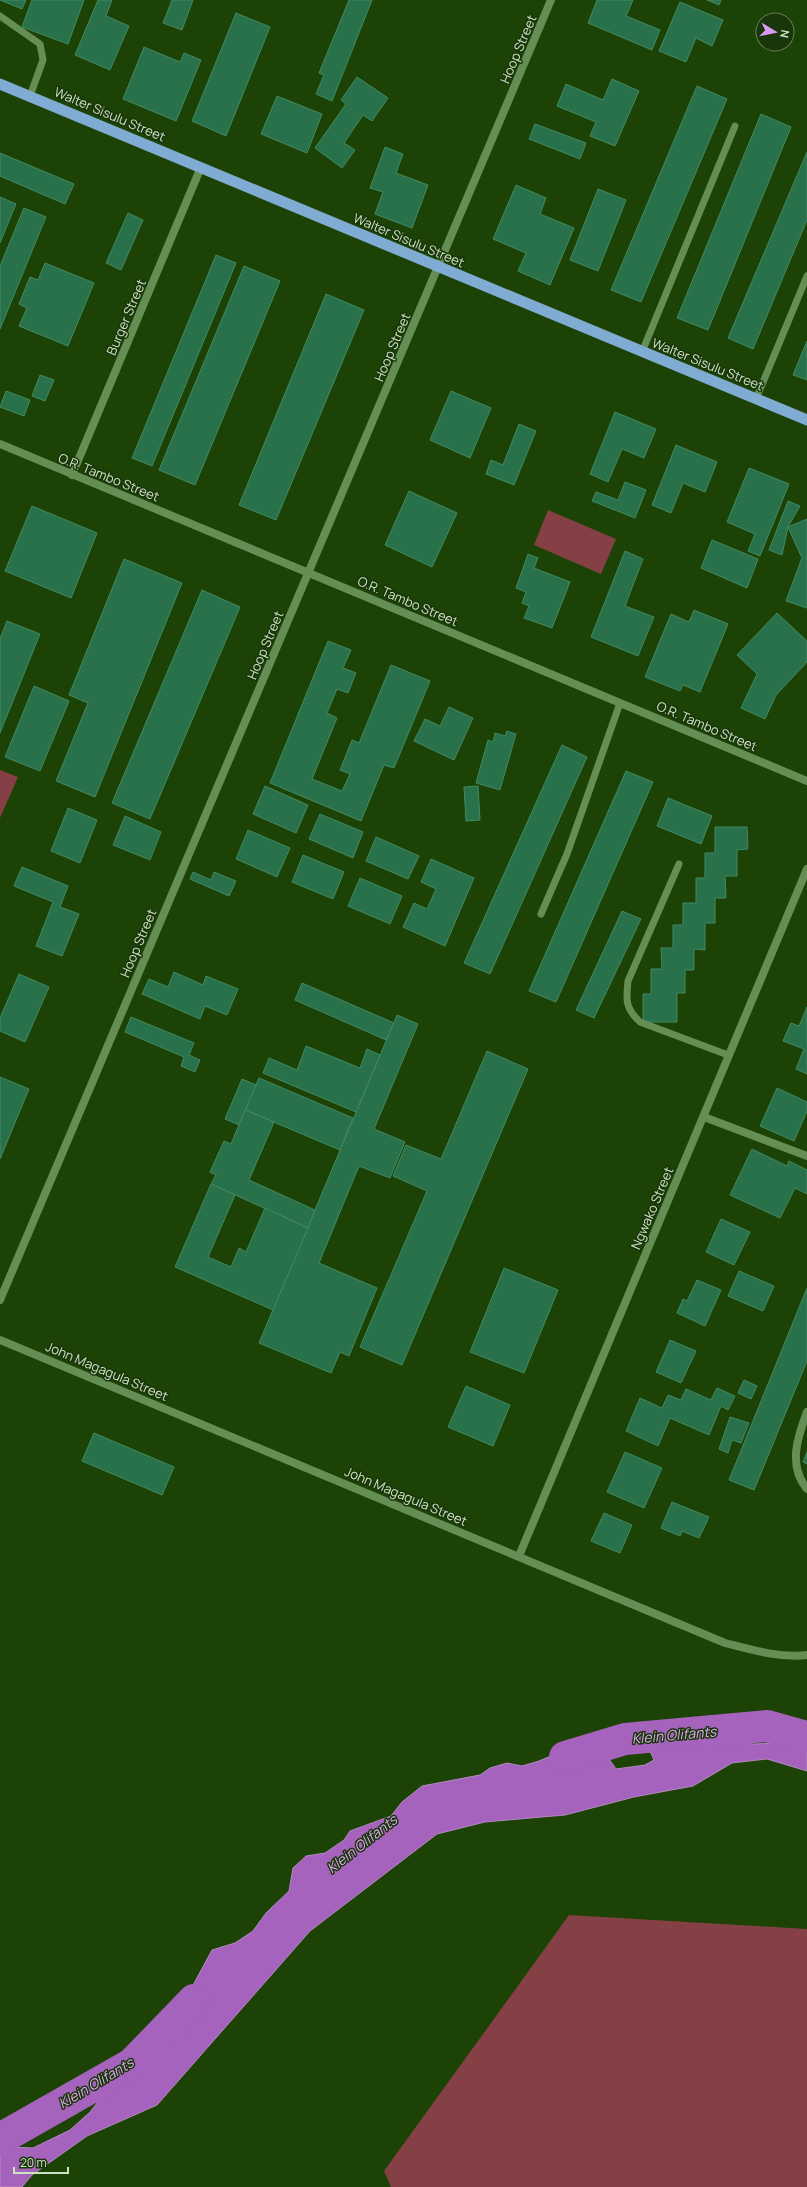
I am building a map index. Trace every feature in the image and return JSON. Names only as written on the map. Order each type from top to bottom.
[{"type":"highway","name":"Walter Sisulu Street","points":[[0,84],[807,420]]},
{"type":"street","name":"Hoop Street","points":[[0,1300],[439,268],[551,0]]},
{"type":"street","name":"Burger Street","points":[[72,475],[201,168]]},
{"type":"street","name":"O.R. Tambo Street","points":[[0,444],[807,781]]},
{"type":"street","name":"Ngwako Street","points":[[519,1556],[807,869]]},
{"type":"street","points":[[704,1117],[807,1156]]},
{"type":"street","name":"John Magagula Street","points":[[0,1340],[725,1642],[762,1652],[795,1656],[807,1655]]},
{"type":"street","points":[[807,1412],[794,1460],[800,1481],[807,1489]]},
{"type":"lane","points":[[0,16],[40,44],[43,60],[30,96]]},
{"type":"lane","points":[[642,352],[735,126]]},
{"type":"lane","points":[[756,399],[807,276]]},
{"type":"lane","points":[[541,914],[567,854],[620,703]]},
{"type":"lane","points":[[679,864],[628,981],[626,1002],[634,1016],[640,1022],[728,1055]]},
{"type":"shaded area","points":[[548,510],[616,539],[601,574],[534,545]]},
{"type":"shaded area","points":[[0,770],[18,777],[0,818]]},
{"type":"shaded area","points":[[569,1915],[807,1929],[807,2187],[391,2187],[384,2171]]},
{"type":"water","points":[[694,1726],[712,1728],[734,1742],[754,1744],[777,1743],[807,1748],[807,1771],[767,1759],[732,1763],[693,1786],[634,1797],[565,1815],[485,1822],[437,1834],[310,1931],[157,2105],[87,2136],[32,2175],[22,2187],[0,2187],[0,2139],[9,2147],[33,2148],[70,2130],[90,2112],[108,2089],[136,2074],[192,1987],[212,1950],[235,1943],[253,1931],[266,1913],[289,1891],[293,1868],[306,1856],[325,1853],[344,1840],[350,1831],[391,1816],[402,1802],[422,1786],[480,1775],[490,1768],[507,1763],[522,1766],[539,1761],[588,1740],[603,1740],[613,1749],[609,1759],[616,1769],[645,1765],[654,1760],[647,1744],[654,1742],[663,1731]]},
{"type":"building","points":[[0,0],[26,0],[22,9]]},
{"type":"building","points":[[32,0],[84,0],[68,44],[22,27]]},
{"type":"building","points":[[98,0],[112,0],[106,16],[129,26],[110,70],[75,55]]},
{"type":"building","points":[[172,0],[193,0],[182,30],[163,23]]},
{"type":"building","points":[[349,0],[372,0],[332,101],[316,94],[324,75],[319,73]]},
{"type":"building","points":[[597,0],[633,0],[626,16],[660,30],[652,50],[588,23]]},
{"type":"building","points":[[707,0],[721,0],[719,5]]},
{"type":"building","points":[[680,2],[723,20],[712,46],[696,38],[686,62],[659,51]]},
{"type":"building","points":[[236,13],[270,27],[226,136],[192,121]]},
{"type":"building","points":[[144,47],[180,62],[184,53],[201,60],[176,121],[123,99]]},
{"type":"building","points":[[357,77],[388,98],[372,121],[363,115],[344,143],[355,150],[342,168],[315,148],[346,104],[341,100]]},
{"type":"building","points":[[612,79],[639,91],[615,146],[590,136],[596,122],[557,106],[566,84],[603,100]]},
{"type":"building","points":[[697,86],[727,99],[641,302],[611,290]]},
{"type":"building","points":[[277,96],[322,114],[307,153],[261,134]]},
{"type":"building","points":[[761,114],[791,127],[708,330],[677,318]]},
{"type":"building","points":[[535,124],[586,143],[580,159],[529,139]]},
{"type":"building","points":[[385,147],[403,154],[396,173],[428,185],[412,228],[375,214],[383,192],[370,188]]},
{"type":"building","points":[[807,152],[807,220],[753,349],[728,338]]},
{"type":"building","points":[[0,153],[74,184],[65,204],[0,176]]},
{"type":"building","points":[[516,185],[546,198],[540,214],[574,228],[550,285],[518,271],[526,253],[493,239]]},
{"type":"building","points":[[598,189],[626,200],[598,271],[570,260]]},
{"type":"building","points":[[0,197],[16,204],[0,243]]},
{"type":"building","points":[[24,208],[46,217],[0,329],[0,266]]},
{"type":"building","points":[[128,213],[143,220],[121,270],[106,263]]},
{"type":"building","points":[[216,255],[236,263],[152,466],[132,458]]},
{"type":"building","points":[[45,263],[94,283],[68,346],[19,326],[27,308],[19,304],[30,277],[38,280]]},
{"type":"building","points":[[244,266],[280,281],[195,485],[159,470]]},
{"type":"building","points":[[326,294],[364,310],[276,520],[239,505]]},
{"type":"building","points":[[807,341],[807,380],[793,375]]},
{"type":"building","points":[[40,375],[54,380],[45,401],[32,396]]},
{"type":"building","points":[[6,391],[30,400],[24,416],[0,407]]},
{"type":"building","points":[[451,391],[491,408],[470,458],[430,440]]},
{"type":"building","points":[[615,412],[656,429],[644,458],[622,449],[608,482],[590,474]]},
{"type":"building","points":[[519,424],[536,431],[514,485],[486,474],[491,460],[503,465]]},
{"type":"building","points":[[676,445],[717,462],[705,492],[683,483],[671,513],[652,505]]},
{"type":"building","points":[[749,468],[789,484],[760,556],[748,551],[755,534],[727,522]]},
{"type":"building","points":[[625,482],[646,490],[635,518],[592,501],[596,492],[618,500]]},
{"type":"building","points":[[409,491],[457,513],[432,567],[385,545]]},
{"type":"building","points":[[788,501],[800,506],[788,527],[782,555],[769,550]]},
{"type":"building","points":[[32,506],[97,533],[71,598],[5,571]]},
{"type":"building","points":[[807,519],[807,608],[786,601],[802,558],[788,527]]},
{"type":"building","points":[[712,540],[758,559],[747,588],[701,568]]},
{"type":"building","points":[[625,551],[643,559],[625,606],[654,617],[638,656],[591,637]]},
{"type":"building","points":[[528,554],[538,558],[534,568],[570,582],[552,628],[524,618],[529,606],[522,603],[526,592],[516,588]]},
{"type":"building","points":[[124,559],[182,583],[95,797],[56,781],[88,703],[69,695]]},
{"type":"building","points":[[202,590],[240,607],[150,819],[112,803]]},
{"type":"building","points":[[694,610],[728,624],[700,692],[683,685],[680,691],[645,677],[671,614],[689,622]]},
{"type":"building","points":[[777,613],[807,641],[807,662],[776,695],[765,719],[741,708],[757,674],[737,655]]},
{"type":"building","points":[[7,621],[40,634],[0,733],[0,639]]},
{"type":"building","points":[[328,641],[351,650],[343,668],[356,673],[348,693],[337,689],[327,713],[337,718],[312,779],[342,791],[350,774],[340,770],[352,740],[359,743],[391,665],[430,681],[394,768],[384,765],[361,821],[270,783]]},
{"type":"building","points":[[34,686],[69,701],[40,771],[5,757]]},
{"type":"building","points":[[449,707],[473,718],[454,760],[414,741],[425,719],[440,726]]},
{"type":"building","points":[[507,731],[516,734],[500,790],[476,783],[488,740],[493,742],[495,733],[505,736]]},
{"type":"building","points":[[562,745],[587,757],[490,974],[464,963]]},
{"type":"building","points":[[626,771],[653,782],[556,1002],[529,991]]},
{"type":"building","points":[[265,786],[308,805],[296,833],[253,814]]},
{"type":"building","points":[[478,786],[480,820],[466,821],[464,787]]},
{"type":"building","points":[[668,798],[712,816],[701,844],[657,826]]},
{"type":"building","points":[[68,808],[97,820],[80,863],[51,851]]},
{"type":"building","points":[[320,814],[363,832],[353,858],[309,839]]},
{"type":"building","points":[[125,816],[161,832],[150,860],[113,845]]},
{"type":"building","points":[[715,827],[747,827],[748,849],[737,850],[737,876],[725,876],[726,898],[715,898],[715,923],[705,923],[705,950],[694,949],[694,970],[685,970],[685,993],[677,993],[677,1022],[643,1022],[643,994],[651,994],[651,969],[662,969],[661,948],[673,948],[673,925],[683,925],[683,903],[696,903],[696,878],[705,878],[705,853],[715,853]]},
{"type":"building","points":[[248,830],[290,848],[277,877],[236,859]]},
{"type":"building","points":[[376,837],[419,856],[408,879],[366,861]]},
{"type":"building","points":[[303,855],[344,872],[333,899],[292,882]]},
{"type":"building","points":[[431,859],[474,878],[445,946],[403,927],[414,903],[427,909],[436,889],[421,882]]},
{"type":"building","points":[[22,867],[68,886],[60,907],[79,914],[62,956],[36,946],[53,902],[14,886]]},
{"type":"building","points":[[193,872],[211,880],[214,872],[236,881],[229,896],[190,879]]},
{"type":"building","points":[[360,878],[402,896],[390,924],[348,906]]},
{"type":"building","points":[[622,911],[641,919],[594,1018],[576,1010]]},
{"type":"building","points":[[174,972],[203,985],[206,976],[238,989],[227,1015],[205,1006],[200,1019],[142,994],[149,979],[168,987]]},
{"type":"building","points":[[19,974],[49,987],[25,1042],[0,1031],[0,1018]]},
{"type":"building","points":[[302,983],[394,1023],[386,1040],[295,1000]]},
{"type":"building","points":[[807,1007],[807,1074],[796,1069],[804,1049],[783,1041],[791,1023],[799,1026]]},
{"type":"building","points":[[397,1015],[418,1024],[374,1129],[405,1142],[390,1178],[359,1166],[319,1263],[377,1288],[349,1356],[340,1352],[331,1373],[259,1343]]},
{"type":"building","points":[[131,1017],[194,1043],[189,1055],[200,1060],[195,1072],[181,1066],[184,1057],[125,1032]]},
{"type":"building","points":[[306,1046],[360,1068],[367,1049],[380,1055],[356,1112],[263,1073],[269,1058],[297,1070]]},
{"type":"building","points":[[487,1051],[528,1069],[402,1365],[360,1347],[427,1191],[393,1176],[406,1145],[441,1159]]},
{"type":"building","points":[[0,1077],[29,1089],[0,1159]]},
{"type":"building","points":[[259,1078],[353,1118],[340,1150],[245,1110]]},
{"type":"building","points":[[242,1079],[256,1085],[239,1125],[225,1119]]},
{"type":"building","points":[[777,1088],[807,1102],[807,1111],[794,1141],[760,1126]]},
{"type":"building","points":[[245,1110],[274,1122],[249,1180],[315,1210],[308,1228],[211,1184],[216,1175],[210,1172],[224,1141],[231,1144]]},
{"type":"building","points":[[752,1149],[787,1166],[789,1161],[807,1170],[807,1194],[795,1188],[780,1218],[730,1195]]},
{"type":"building","points":[[211,1184],[235,1195],[208,1257],[231,1267],[239,1248],[246,1252],[265,1208],[308,1228],[273,1310],[175,1267]]},
{"type":"building","points":[[721,1219],[750,1232],[734,1265],[706,1252]]},
{"type":"building","points":[[504,1268],[558,1290],[524,1373],[470,1352]]},
{"type":"building","points":[[739,1271],[774,1286],[763,1311],[728,1296]]},
{"type":"building","points":[[697,1280],[721,1290],[705,1326],[677,1313],[683,1299],[687,1301]]},
{"type":"building","points":[[807,1288],[807,1361],[754,1490],[729,1480]]},
{"type":"building","points":[[670,1340],[696,1351],[681,1383],[656,1372]]},
{"type":"building","points":[[744,1380],[757,1386],[751,1399],[738,1393]]},
{"type":"building","points":[[466,1386],[510,1405],[493,1446],[448,1427]]},
{"type":"building","points":[[717,1388],[735,1396],[728,1410],[721,1406],[709,1435],[670,1418],[658,1446],[626,1431],[640,1398],[662,1408],[668,1395],[681,1400],[686,1389],[711,1400]]},
{"type":"building","points":[[730,1417],[749,1423],[741,1443],[732,1440],[728,1453],[719,1449]]},
{"type":"building","points":[[94,1433],[174,1467],[162,1495],[82,1461]]},
{"type":"building","points":[[625,1452],[662,1468],[644,1508],[607,1492]]},
{"type":"building","points":[[807,1452],[807,1464],[803,1462]]},
{"type":"building","points":[[672,1502],[709,1517],[699,1538],[682,1531],[680,1536],[661,1528]]},
{"type":"building","points":[[604,1513],[632,1525],[620,1553],[591,1541]]},
{"type":"waterway","name":"Klein Olifants","points":[[565,1757],[625,1739],[767,1726],[807,1737]]},
{"type":"waterway","name":"Klein Olifants","points":[[0,2139],[132,2064],[194,2000]]}]
